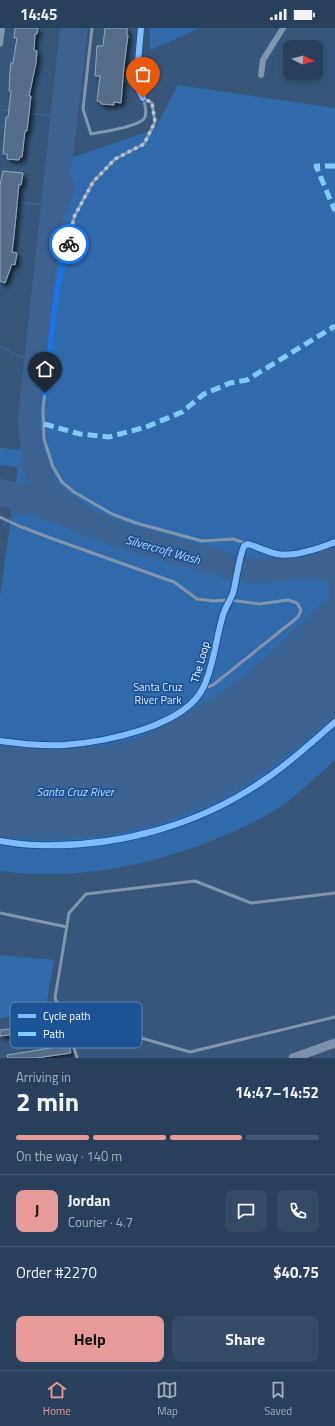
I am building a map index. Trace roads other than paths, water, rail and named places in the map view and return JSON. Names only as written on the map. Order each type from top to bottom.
[{"type":"main road","points":[[293,1058],[335,1043]]},
{"type":"street","points":[[0,44],[2,28]]},
{"type":"street","points":[[141,28],[136,85],[143,98]]},
{"type":"street","points":[[261,75],[263,60],[283,28]]},
{"type":"lane","points":[[92,28],[83,109],[91,134],[117,129],[141,122],[144,118],[146,110],[143,98]]},
{"type":"lane","points":[[143,98],[152,103],[155,122],[144,144],[115,159],[93,182],[74,217],[57,288],[43,408],[44,439],[53,467],[62,482],[74,492],[112,514],[136,523],[202,541],[233,539],[248,544]]},
{"type":"lane","points":[[0,517],[56,540],[174,582],[197,599],[213,601],[230,600],[259,604],[288,600],[297,603],[301,610],[298,617],[213,685],[204,688]]},
{"type":"lane","points":[[57,1002],[55,998],[69,913],[86,894],[195,880],[251,903],[335,893]]},
{"type":"lane","points":[[0,913],[66,927]]},
{"type":"lane","points":[[142,1038],[190,1052],[335,1017]]},
{"type":"lane","points":[[74,1048],[77,1058]]},
{"type":"water","name":"Santa Cruz River","points":[[60,28],[88,28],[74,150],[70,172],[76,188],[63,221],[59,243],[40,411],[40,431],[45,454],[54,478],[60,487],[92,509],[122,522],[248,558],[262,559],[284,556],[335,545],[335,716],[273,766],[247,784],[206,806],[178,817],[120,833],[60,839],[30,839],[0,837],[0,743],[48,749],[91,745],[101,747],[137,738],[155,731],[230,687],[265,658],[328,598],[330,590],[328,584],[322,580],[314,578],[314,580],[297,578],[269,583],[250,583],[228,579],[104,544],[59,524],[15,512],[0,506],[0,479],[30,485],[22,470],[23,461],[18,427],[19,408]]},
{"type":"waterway","points":[[2,110],[10,111]]},
{"type":"waterway","points":[[27,113],[52,116]]},
{"type":"waterway","points":[[15,202],[43,205]]},
{"type":"waterway","points":[[0,346],[18,356],[26,358]]},
{"type":"waterway","points":[[0,529],[18,511]]},
{"type":"water label","name":"Silvercroft Wash","points":[[163,550]]},
{"type":"park label","name":"Santa Cruz River Park","points":[[158,693]]}]
